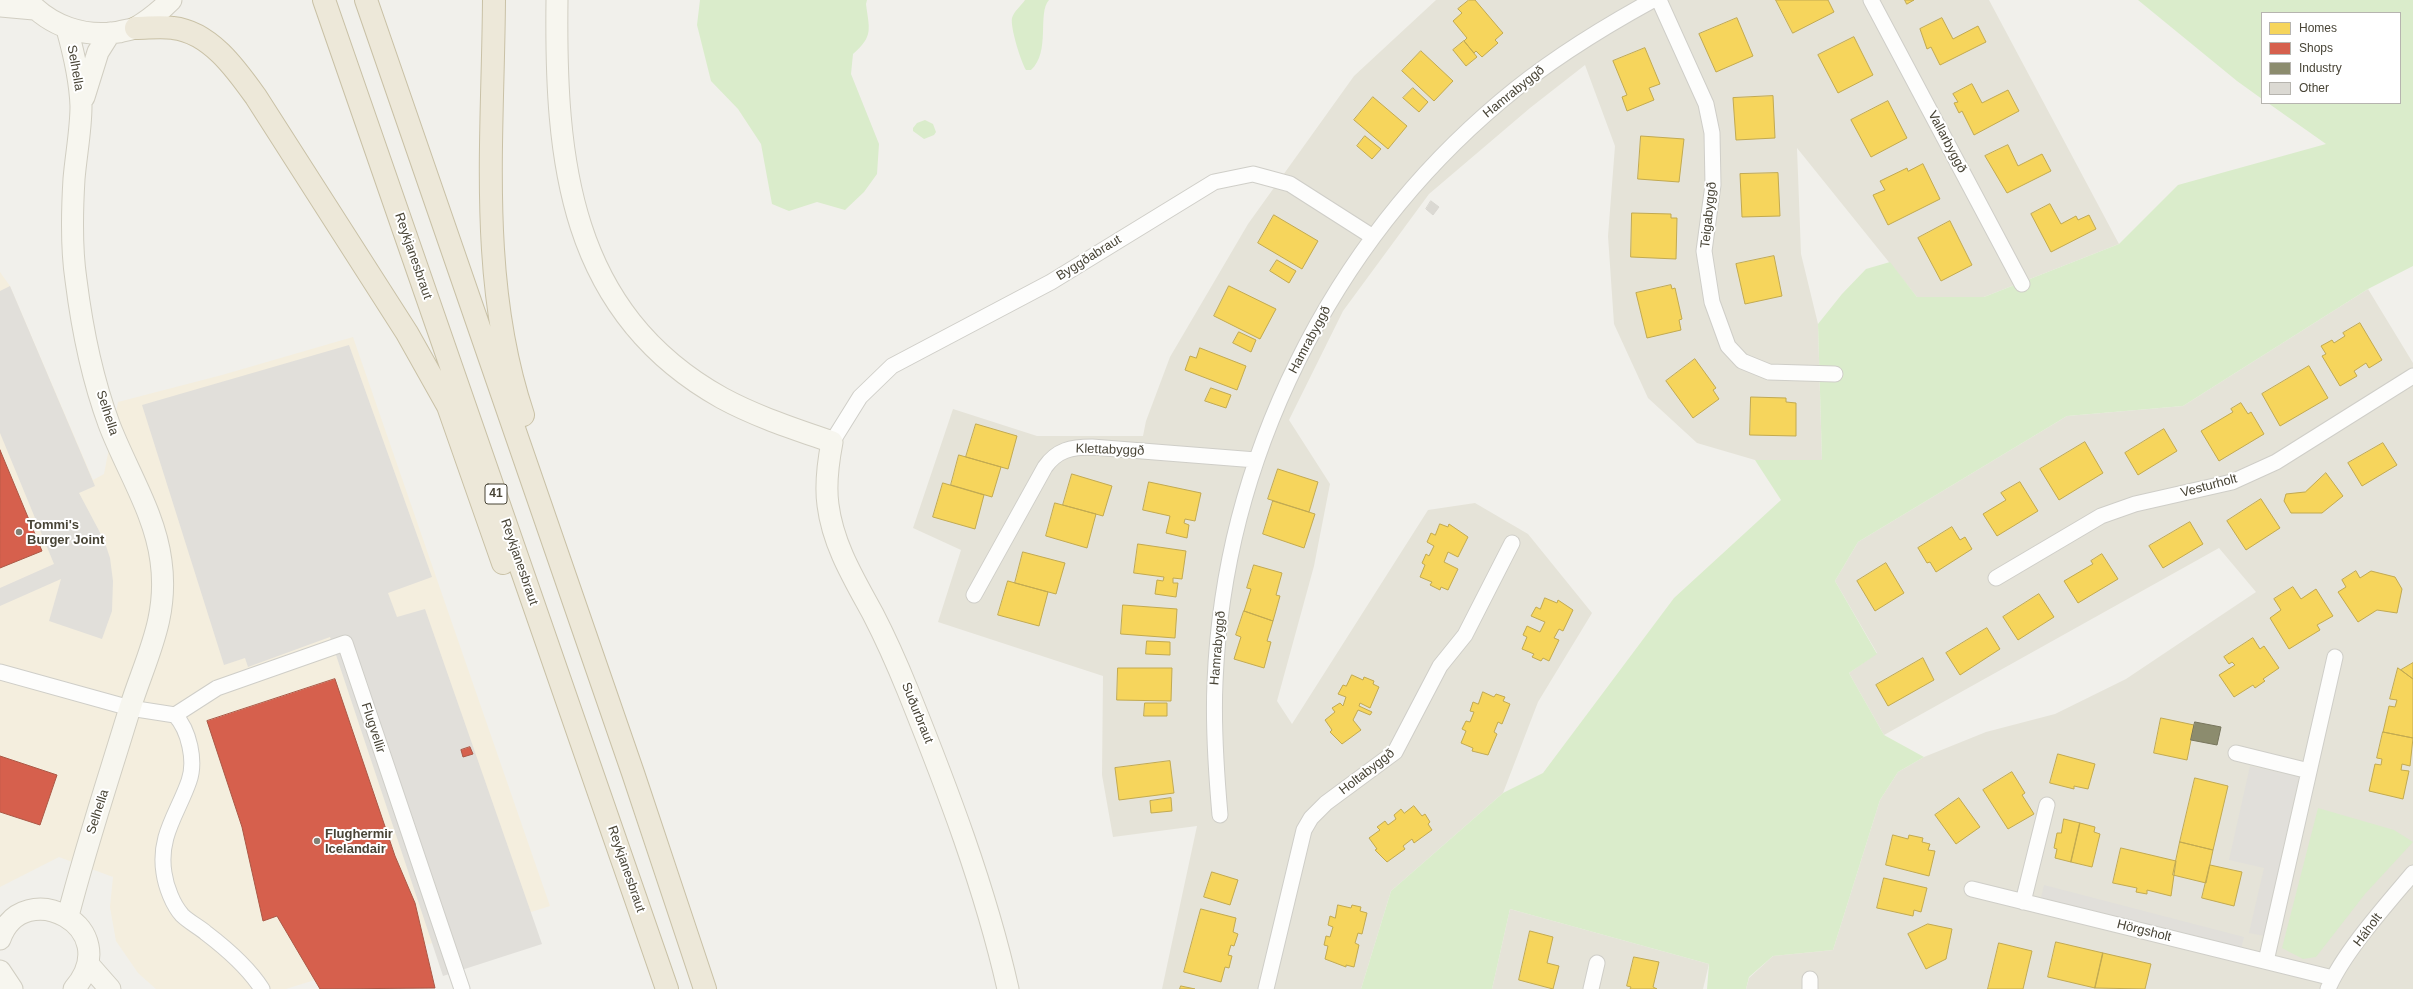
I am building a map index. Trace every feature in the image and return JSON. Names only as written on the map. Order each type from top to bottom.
[{"type":"highway","name":"Reykjanesbraut","points":[[324,0],[667,989]]},
{"type":"highway","points":[[366,0],[633,773],[705,989]]},
{"type":"highway","points":[[494,0],[491,224],[495,282],[503,338],[521,408],[593,614],[633,773]]},
{"type":"highway","points":[[136,28],[174,28],[199,37],[217,51],[238,72],[256,97],[407,333],[448,406],[575,765],[628,875]]},
{"type":"street","points":[[0,6],[30,4],[49,20],[67,29],[89,33],[110,33],[136,28],[161,10],[171,0]]},
{"type":"street","points":[[557,0],[556,68],[564,157],[580,228],[592,259],[607,288],[626,316],[648,342],[696,382],[753,414],[832,442]]},
{"type":"street","name":"Hamrabyggð","points":[[1220,815],[1214,725],[1218,635],[1232,546],[1256,460],[1282,394],[1306,344],[1330,301],[1374,237],[1433,165],[1502,100],[1576,45],[1653,0]]},
{"type":"street","name":"Teigabyggð","points":[[1659,0],[1706,104],[1712,133],[1713,185],[1704,251],[1712,302],[1728,346],[1742,361],[1769,372],[1835,374]]},
{"type":"street","name":"Vallarbyggð","points":[[1872,0],[2022,284]]},
{"type":"street","name":"Selhella","points":[[67,29],[78,75],[81,107],[74,181],[73,225],[75,277],[80,314],[88,352],[108,422],[144,503],[158,543],[163,581],[159,624],[130,708],[122,738],[83,859],[68,916]]},
{"type":"street","name":"Selhella","points":[[81,107],[98,52],[110,33]]},
{"type":"street","name":"Byggðabraut","points":[[832,442],[860,397],[892,366],[1051,282],[1214,182],[1253,174],[1290,184],[1311,195],[1374,237]]},
{"type":"street","name":"Vesturholt","points":[[1996,578],[2101,516],[2135,504],[2232,482],[2276,462],[2413,376]]},
{"type":"street","name":"Suðurbraut","points":[[832,442],[827,482],[828,505],[836,540],[852,578],[889,645],[947,790],[994,934],[1008,989]]},
{"type":"street","name":"Klettabyggð","points":[[974,595],[1046,467],[1062,451],[1077,446],[1256,460]]},
{"type":"street","name":"Holtabyggð","points":[[1266,989],[1304,830],[1311,818],[1326,803],[1395,752],[1440,666],[1464,635],[1512,543]]},
{"type":"street","name":"Flugvellir","points":[[175,715],[217,688],[346,643],[462,989]]},
{"type":"street","points":[[2266,961],[2335,657]]},
{"type":"street","points":[[0,672],[130,708],[175,715],[186,732],[192,760],[190,779],[171,819],[164,841],[164,873],[171,897],[182,914],[235,957],[254,976],[262,989]]},
{"type":"street","points":[[2236,754],[2309,770]]},
{"type":"street","points":[[2023,902],[2047,805]]},
{"type":"street","name":"Háholt","points":[[2330,983],[2413,873]]},
{"type":"street","name":"Hörgsholt","points":[[1972,889],[2266,961],[2330,983]]},
{"type":"street","points":[[3,928],[23,913],[38,909],[53,910],[68,916],[78,925],[85,937],[89,950],[88,964],[82,979],[74,989]]},
{"type":"street","points":[[1591,989],[1597,963]]},
{"type":"street","points":[[88,964],[110,989]]},
{"type":"street","points":[[0,971],[12,989]]},
{"type":"shaded area","points":[[1436,0],[1989,0],[2119,244],[1984,297],[1917,297],[1797,148],[1801,254],[1818,324],[1822,460],[1755,460],[1697,443],[1648,398],[1614,324],[1608,236],[1615,146],[1585,65],[1530,108],[1429,194],[1343,311],[1289,420],[1330,484],[1314,566],[1277,701],[1292,724],[1428,510],[1475,503],[1528,534],[1592,613],[1538,702],[1503,793],[1391,891],[1361,989],[1162,989],[1197,826],[1113,837],[1102,775],[1103,676],[938,622],[961,550],[913,528],[953,409],[1037,436],[1143,436],[1146,421],[1170,357],[1248,224],[1354,76]]},
{"type":"shaded area","points":[[0,272],[10,286],[93,480],[104,474],[118,402],[222,375],[353,337],[550,906],[286,989],[156,989],[138,973],[116,941],[110,907],[113,877],[59,857],[0,887]]},
{"type":"shaded area","points":[[10,286],[95,486],[79,493],[104,540],[110,558],[113,581],[112,611],[102,639],[49,621],[61,579],[0,606],[0,588],[54,564],[0,433],[0,291]]},
{"type":"shaded area","points":[[2368,289],[2413,363],[2413,989],[1746,989],[1749,978],[1773,956],[1833,950],[1880,800],[1898,772],[1924,757],[1986,732],[2055,714],[2126,679],[2256,592],[2219,548],[1884,735],[1849,673],[1877,653],[1835,581],[1858,542],[2067,416],[2183,406]]},
{"type":"shaded area","points":[[349,345],[432,577],[388,593],[397,617],[425,609],[542,944],[443,976],[330,637],[248,667],[245,658],[224,665],[142,405]]},
{"type":"shaded area","points":[[2250,766],[2299,777],[2264,936],[2249,933],[2264,868],[2229,860]]},
{"type":"shaded area","points":[[2044,885],[2244,937],[2240,953],[2040,902]]},
{"type":"shaded area","points":[[1510,909],[1709,964],[1703,989],[1492,989]]},
{"type":"green space","points":[[700,0],[867,0],[866,4],[869,26],[867,37],[860,48],[853,54],[851,74],[879,144],[877,174],[864,192],[845,210],[817,202],[789,211],[772,204],[761,144],[738,109],[711,81],[697,25]]},
{"type":"green space","points":[[1025,0],[1049,0],[1044,14],[1041,53],[1031,70],[1026,70],[1021,60],[1014,36],[1012,22],[1014,13]]},
{"type":"green space","points":[[2138,0],[2413,0],[2413,266],[2368,289],[2183,406],[2067,416],[1858,542],[1835,581],[1877,654],[1849,673],[1884,735],[1924,757],[1898,772],[1880,800],[1833,950],[1773,956],[1749,977],[1746,989],[1707,989],[1709,964],[1510,909],[1492,989],[1361,989],[1391,891],[1503,793],[1543,773],[1674,598],[1781,500],[1755,460],[1822,460],[1818,324],[1842,294],[1866,269],[1890,262],[1917,297],[1984,297],[2119,244],[2178,185],[2326,144],[2269,104],[2401,104],[2401,12],[2261,12],[2261,98],[2237,81]]},
{"type":"green space","points":[[925,120],[933,124],[936,132],[934,135],[924,139],[913,131],[913,128],[917,123]]},
{"type":"green space","points":[[2318,808],[2394,830],[2413,842],[2365,894],[2316,957],[2303,959],[2282,948]]},
{"type":"building: Homes","points":[[1469,0],[1475,0],[1503,33],[1495,40],[1498,43],[1482,57],[1476,51],[1474,53],[1464,41],[1467,38],[1453,21],[1462,13],[1458,9]]},
{"type":"building: Homes","points":[[1776,0],[1828,0],[1834,12],[1793,33]]},
{"type":"building: Homes","points":[[1905,0],[1914,0],[1907,4]]},
{"type":"building: Homes","points":[[1737,18],[1753,56],[1716,72],[1699,34]]},
{"type":"building: Homes","points":[[1942,18],[1953,39],[1978,26],[1986,42],[1940,65],[1931,47],[1927,49],[1920,29]]},
{"type":"building: Homes","points":[[1854,37],[1873,75],[1838,93],[1818,55]]},
{"type":"building: Homes","points":[[1464,41],[1477,57],[1466,66],[1453,50]]},
{"type":"building: Homes","points":[[1645,48],[1660,84],[1649,88],[1654,100],[1627,111],[1622,97],[1627,95],[1613,61]]},
{"type":"building: Homes","points":[[1421,51],[1453,81],[1434,101],[1402,71]]},
{"type":"building: Homes","points":[[1972,84],[1982,103],[2008,90],[2019,111],[1974,135],[1962,111],[1959,113],[1954,103],[1958,102],[1953,94]]},
{"type":"building: Homes","points":[[1413,88],[1428,102],[1419,112],[1403,98]]},
{"type":"building: Homes","points":[[1773,96],[1775,138],[1736,140],[1733,98]]},
{"type":"building: Homes","points":[[1373,97],[1407,126],[1388,149],[1354,120]]},
{"type":"building: Homes","points":[[1888,101],[1907,138],[1871,157],[1851,120]]},
{"type":"building: Homes","points":[[1365,136],[1381,149],[1372,159],[1357,146]]},
{"type":"building: Homes","points":[[1641,136],[1684,139],[1679,182],[1638,179]]},
{"type":"building: Homes","points":[[2008,145],[2018,166],[2042,154],[2051,171],[2007,193],[1985,156]]},
{"type":"building: Homes","points":[[1923,164],[1940,199],[1888,225],[1873,195],[1885,190],[1880,181],[1907,168],[1908,171]]},
{"type":"building: Homes","points":[[1778,173],[1780,216],[1742,217],[1740,174]]},
{"type":"building: Homes","points":[[2050,204],[2061,224],[2076,216],[2078,220],[2089,215],[2096,229],[2051,252],[2031,214]]},
{"type":"building: Homes","points":[[1632,213],[1671,214],[1671,218],[1677,218],[1676,259],[1631,257]]},
{"type":"building: Homes","points":[[1274,215],[1318,241],[1302,269],[1258,243]]},
{"type":"building: Homes","points":[[1950,221],[1972,265],[1941,281],[1918,238]]},
{"type":"building: Homes","points":[[1774,256],[1782,296],[1745,304],[1736,264]]},
{"type":"building: Homes","points":[[1277,260],[1296,271],[1289,283],[1270,271]]},
{"type":"building: Homes","points":[[1671,285],[1672,289],[1675,288],[1682,319],[1679,320],[1681,330],[1647,338],[1636,293]]},
{"type":"building: Homes","points":[[1229,286],[1276,309],[1260,339],[1214,316]]},
{"type":"building: Homes","points":[[2360,323],[2382,360],[2369,368],[2366,363],[2354,371],[2357,376],[2340,386],[2322,356],[2326,354],[2321,346],[2332,340],[2334,343],[2345,336],[2343,333]]},
{"type":"building: Homes","points":[[1239,332],[1256,340],[1251,352],[1233,343]]},
{"type":"building: Homes","points":[[1200,348],[1246,366],[1237,390],[1185,370],[1190,356],[1196,358]]},
{"type":"building: Homes","points":[[1695,359],[1716,388],[1713,390],[1719,399],[1693,418],[1666,381]]},
{"type":"building: Homes","points":[[2309,366],[2328,398],[2280,426],[2262,394]]},
{"type":"building: Homes","points":[[1211,388],[1231,395],[1226,408],[1205,401]]},
{"type":"building: Homes","points":[[1751,397],[1786,398],[1786,402],[1796,403],[1796,436],[1750,435]]},
{"type":"building: Homes","points":[[2241,403],[2248,414],[2251,412],[2264,434],[2219,461],[2201,431],[2233,412],[2231,409]]},
{"type":"building: Homes","points":[[976,424],[1017,436],[1008,469],[966,457]]},
{"type":"building: Homes","points":[[2164,429],[2177,451],[2138,475],[2125,453]]},
{"type":"building: Homes","points":[[2085,442],[2103,473],[2059,500],[2040,469]]},
{"type":"building: Homes","points":[[2383,443],[2397,465],[2362,486],[2348,463]]},
{"type":"building: Homes","points":[[959,455],[1001,467],[992,497],[951,485]]},
{"type":"building: Homes","points":[[1278,469],[1318,482],[1309,512],[1268,499]]},
{"type":"building: Homes","points":[[2326,473],[2343,496],[2322,513],[2291,513],[2284,501],[2286,494],[2305,492]]},
{"type":"building: Homes","points":[[1072,474],[1112,486],[1103,516],[1063,505]]},
{"type":"building: Homes","points":[[1149,482],[1201,493],[1195,521],[1185,519],[1184,523],[1189,525],[1187,538],[1166,533],[1170,516],[1143,510]]},
{"type":"building: Homes","points":[[2020,482],[2038,511],[1997,536],[1983,514],[2006,500],[2001,493]]},
{"type":"building: Homes","points":[[943,483],[984,495],[975,529],[933,517]]},
{"type":"building: Homes","points":[[2261,499],[2280,528],[2246,550],[2227,521]]},
{"type":"building: Homes","points":[[1273,501],[1315,514],[1304,548],[1263,534]]},
{"type":"building: Homes","points":[[1055,503],[1096,514],[1087,548],[1046,536]]},
{"type":"building: Homes","points":[[2190,522],[2203,544],[2163,568],[2149,546]]},
{"type":"building: Homes","points":[[1440,524],[1448,527],[1449,524],[1468,537],[1458,557],[1448,552],[1444,562],[1458,569],[1448,590],[1441,587],[1440,590],[1430,585],[1432,582],[1420,577],[1425,565],[1422,563],[1426,554],[1429,556],[1434,546],[1427,542],[1431,533],[1435,535]]},
{"type":"building: Homes","points":[[1952,527],[1960,540],[1965,537],[1972,549],[1936,572],[1930,562],[1927,563],[1918,548]]},
{"type":"building: Homes","points":[[1138,544],[1186,551],[1182,579],[1173,578],[1173,583],[1178,583],[1176,597],[1155,594],[1157,580],[1163,581],[1164,577],[1134,573]]},
{"type":"building: Homes","points":[[1023,552],[1065,563],[1056,594],[1015,583]]},
{"type":"building: Homes","points":[[2102,554],[2118,579],[2078,603],[2064,581],[2093,564],[2091,561]]},
{"type":"building: Homes","points":[[1886,563],[1904,593],[1875,611],[1857,581]]},
{"type":"building: Homes","points":[[1254,565],[1282,573],[1276,595],[1280,596],[1273,621],[1244,611],[1251,589],[1247,588]]},
{"type":"building: Homes","points":[[2356,571],[2360,578],[2371,571],[2395,577],[2402,589],[2397,613],[2377,610],[2358,622],[2338,592],[2346,587],[2342,580]]},
{"type":"building: Homes","points":[[1008,581],[1048,592],[1039,626],[998,615]]},
{"type":"building: Homes","points":[[2293,587],[2301,599],[2316,589],[2333,616],[2317,625],[2320,630],[2289,649],[2270,618],[2281,610],[2274,599]]},
{"type":"building: Homes","points":[[2039,594],[2054,617],[2018,640],[2003,617]]},
{"type":"building: Homes","points":[[1545,598],[1557,603],[1558,600],[1573,610],[1563,631],[1559,629],[1554,638],[1559,640],[1549,661],[1543,658],[1541,661],[1532,657],[1534,654],[1522,649],[1527,637],[1523,635],[1527,626],[1540,632],[1545,622],[1531,616],[1536,607],[1540,609]]},
{"type":"building: Homes","points":[[1123,605],[1177,609],[1175,638],[1121,634]]},
{"type":"building: Homes","points":[[1244,611],[1273,621],[1267,641],[1271,642],[1264,668],[1234,659],[1241,637],[1236,635]]},
{"type":"building: Homes","points":[[1987,628],[2000,649],[1960,675],[1946,653]]},
{"type":"building: Homes","points":[[2253,638],[2260,649],[2264,646],[2279,668],[2263,679],[2265,681],[2255,688],[2253,685],[2234,697],[2219,675],[2235,665],[2232,662],[2229,664],[2224,657]]},
{"type":"building: Homes","points":[[1147,641],[1170,642],[1170,655],[1146,654]]},
{"type":"building: Homes","points":[[1923,658],[1934,680],[1888,706],[1876,685]]},
{"type":"building: Homes","points":[[2413,663],[2413,679],[2401,670]]},
{"type":"building: Homes","points":[[1118,668],[1172,668],[1171,701],[1117,700]]},
{"type":"building: Homes","points":[[2398,668],[2413,679],[2413,738],[2383,732],[2389,706],[2395,707],[2397,700],[2390,699]]},
{"type":"building: Homes","points":[[1352,675],[1363,680],[1364,677],[1374,681],[1373,684],[1379,687],[1370,708],[1360,703],[1359,706],[1372,712],[1370,715],[1358,710],[1353,720],[1361,730],[1342,744],[1330,732],[1332,730],[1325,720],[1335,712],[1332,708],[1340,703],[1343,706],[1346,697],[1338,694],[1343,685],[1346,686]]},
{"type":"building: Homes","points":[[1483,692],[1494,697],[1496,694],[1505,697],[1503,701],[1510,704],[1502,724],[1498,722],[1494,732],[1497,734],[1488,755],[1472,751],[1473,748],[1461,743],[1466,731],[1462,729],[1466,721],[1470,722],[1474,712],[1470,711],[1473,702],[1478,704]]},
{"type":"building: Homes","points":[[1145,703],[1167,703],[1167,716],[1144,716]]},
{"type":"building: Homes","points":[[2161,718],[2194,725],[2187,760],[2154,753]]},
{"type":"building: Homes","points":[[2383,732],[2413,738],[2410,766],[2402,764],[2401,770],[2409,771],[2403,799],[2369,791],[2375,764],[2381,765],[2382,759],[2377,758]]},
{"type":"building: Homes","points":[[2058,754],[2095,764],[2088,789],[2074,786],[2074,789],[2050,783]]},
{"type":"building: Homes","points":[[1170,761],[1174,793],[1119,800],[1115,768]]},
{"type":"building: Homes","points":[[2012,772],[2025,793],[2022,795],[2034,814],[2008,829],[1983,790]]},
{"type":"building: Homes","points":[[2195,778],[2228,786],[2213,850],[2180,842]]},
{"type":"building: Homes","points":[[1171,798],[1172,811],[1151,813],[1150,801]]},
{"type":"building: Homes","points":[[1959,798],[1980,827],[1956,844],[1935,815]]},
{"type":"building: Homes","points":[[1414,806],[1422,816],[1425,814],[1430,822],[1428,824],[1432,830],[1414,843],[1412,839],[1403,846],[1405,849],[1387,862],[1375,850],[1377,849],[1369,838],[1380,830],[1377,827],[1385,821],[1388,825],[1396,819],[1394,815],[1401,809],[1404,813]]},
{"type":"building: Homes","points":[[2064,819],[2080,823],[2071,862],[2055,858],[2057,849],[2054,848],[2057,833],[2061,833]]},
{"type":"building: Homes","points":[[2080,823],[2095,827],[2094,832],[2100,834],[2092,867],[2071,862]]},
{"type":"building: Homes","points":[[1893,835],[1908,839],[1909,835],[1923,838],[1922,842],[1930,844],[1928,850],[1935,851],[1929,876],[1886,865]]},
{"type":"building: Homes","points":[[2180,842],[2213,850],[2206,883],[2173,875]]},
{"type":"building: Homes","points":[[2121,848],[2176,861],[2171,896],[2147,890],[2147,894],[2136,892],[2137,888],[2113,883]]},
{"type":"building: Homes","points":[[2210,865],[2242,872],[2234,906],[2202,898]]},
{"type":"building: Homes","points":[[1212,872],[1238,880],[1230,905],[1204,897]]},
{"type":"building: Homes","points":[[1884,878],[1927,888],[1921,912],[1914,910],[1913,916],[1877,908]]},
{"type":"building: Homes","points":[[1338,905],[1351,908],[1352,905],[1361,907],[1360,911],[1367,913],[1362,934],[1358,933],[1355,943],[1359,945],[1354,967],[1346,965],[1346,967],[1325,959],[1328,946],[1324,945],[1326,936],[1330,937],[1333,927],[1328,925],[1330,916],[1335,918]]},
{"type":"building: Homes","points":[[1201,909],[1236,918],[1233,932],[1238,934],[1234,946],[1231,945],[1228,955],[1232,956],[1229,968],[1225,967],[1221,982],[1184,972]]},
{"type":"building: Homes","points":[[1928,924],[1952,929],[1946,959],[1926,969],[1908,934]]},
{"type":"building: Homes","points":[[1530,931],[1553,937],[1547,963],[1559,966],[1553,989],[1519,980]]},
{"type":"building: Homes","points":[[2056,942],[2103,953],[2095,988],[2048,977]]},
{"type":"building: Homes","points":[[1999,943],[2032,951],[2023,989],[1988,989]]},
{"type":"building: Homes","points":[[2103,953],[2151,964],[2145,989],[2095,988]]},
{"type":"building: Homes","points":[[1634,957],[1659,962],[1653,987],[1657,989],[1630,989],[1631,987],[1627,986]]},
{"type":"building: Homes","points":[[1181,986],[1195,989],[1180,989]]},
{"type":"building: Shops","points":[[0,450],[42,551],[0,568]]},
{"type":"building: Shops","name":"Flughermir Icelandair","points":[[335,679],[395,856],[415,903],[435,988],[320,989],[277,916],[263,921],[242,827],[207,721]]},
{"type":"building: Shops","points":[[470,747],[473,754],[463,757],[461,750]]},
{"type":"building: Shops","points":[[0,756],[57,775],[40,825],[0,812]]},
{"type":"building: Industry","points":[[2195,722],[2221,727],[2217,745],[2191,740]]},
{"type":"building: Other","points":[[1431,201],[1439,207],[1433,215],[1426,209]]},
{"type":"place","name":"Tommi's Burger Joint","points":[[19,532]]},
{"type":"place","name":"Flughermir Icelandair","points":[[317,841]]}]
